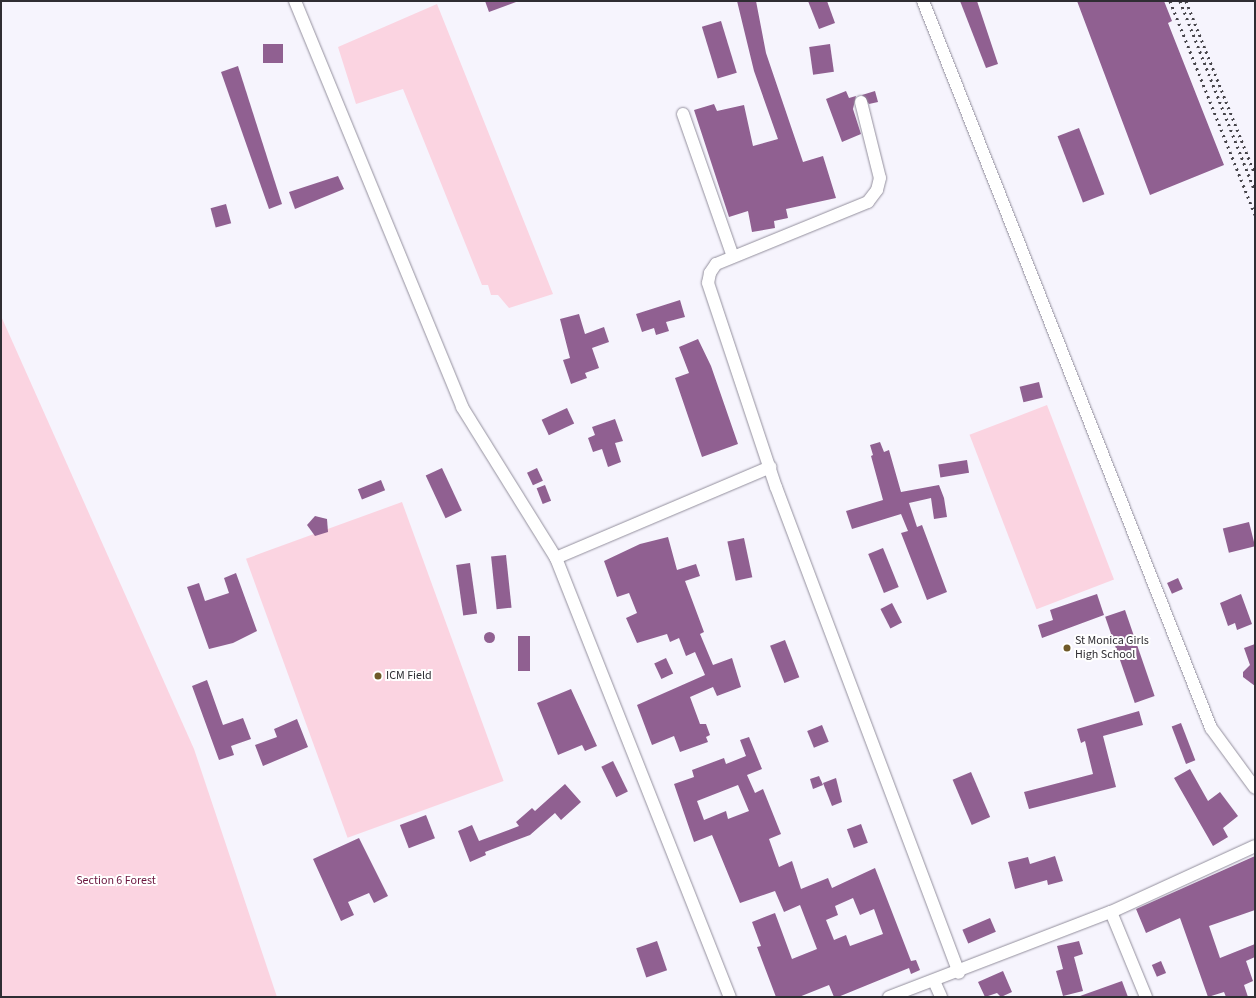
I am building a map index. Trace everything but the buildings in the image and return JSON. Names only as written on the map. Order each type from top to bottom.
[{"type":"street","points":[[295,1],[462,407],[556,558],[730,997]]},
{"type":"street","points":[[923,1],[1211,728],[1255,788]]},
{"type":"street","points":[[861,102],[880,178],[878,190],[868,202],[716,264],[710,273],[708,283],[770,467],[959,973]]},
{"type":"street","points":[[683,114],[733,257]]},
{"type":"street","points":[[556,558],[770,467]]},
{"type":"street","points":[[889,997],[959,973],[1111,912],[1255,846]]},
{"type":"street","points":[[1111,912],[1146,997]]},
{"type":"street","points":[[934,981],[941,997]]},
{"type":"green space","points":[[437,4],[553,294],[509,308],[498,295],[491,295],[488,285],[482,285],[403,89],[356,104],[338,47]]},
{"type":"green space","name":"Section 6 Forest","points":[[1,316],[194,749],[277,997],[1,997]]},
{"type":"green space","points":[[1047,405],[1114,580],[1037,609],[970,435]]},
{"type":"green space","name":"ICM Field","points":[[402,502],[504,781],[348,838],[246,559]]},
{"type":"railway","points":[[1170,1],[1255,215]]},
{"type":"railway","points":[[1180,1],[1255,191]]},
{"type":"railway","points":[[1186,1],[1255,174]]},
{"type":"place","name":"St Monica Girls High School","points":[[1067,648]]},
{"type":"place","name":"ICM Field","points":[[378,676]]}]
